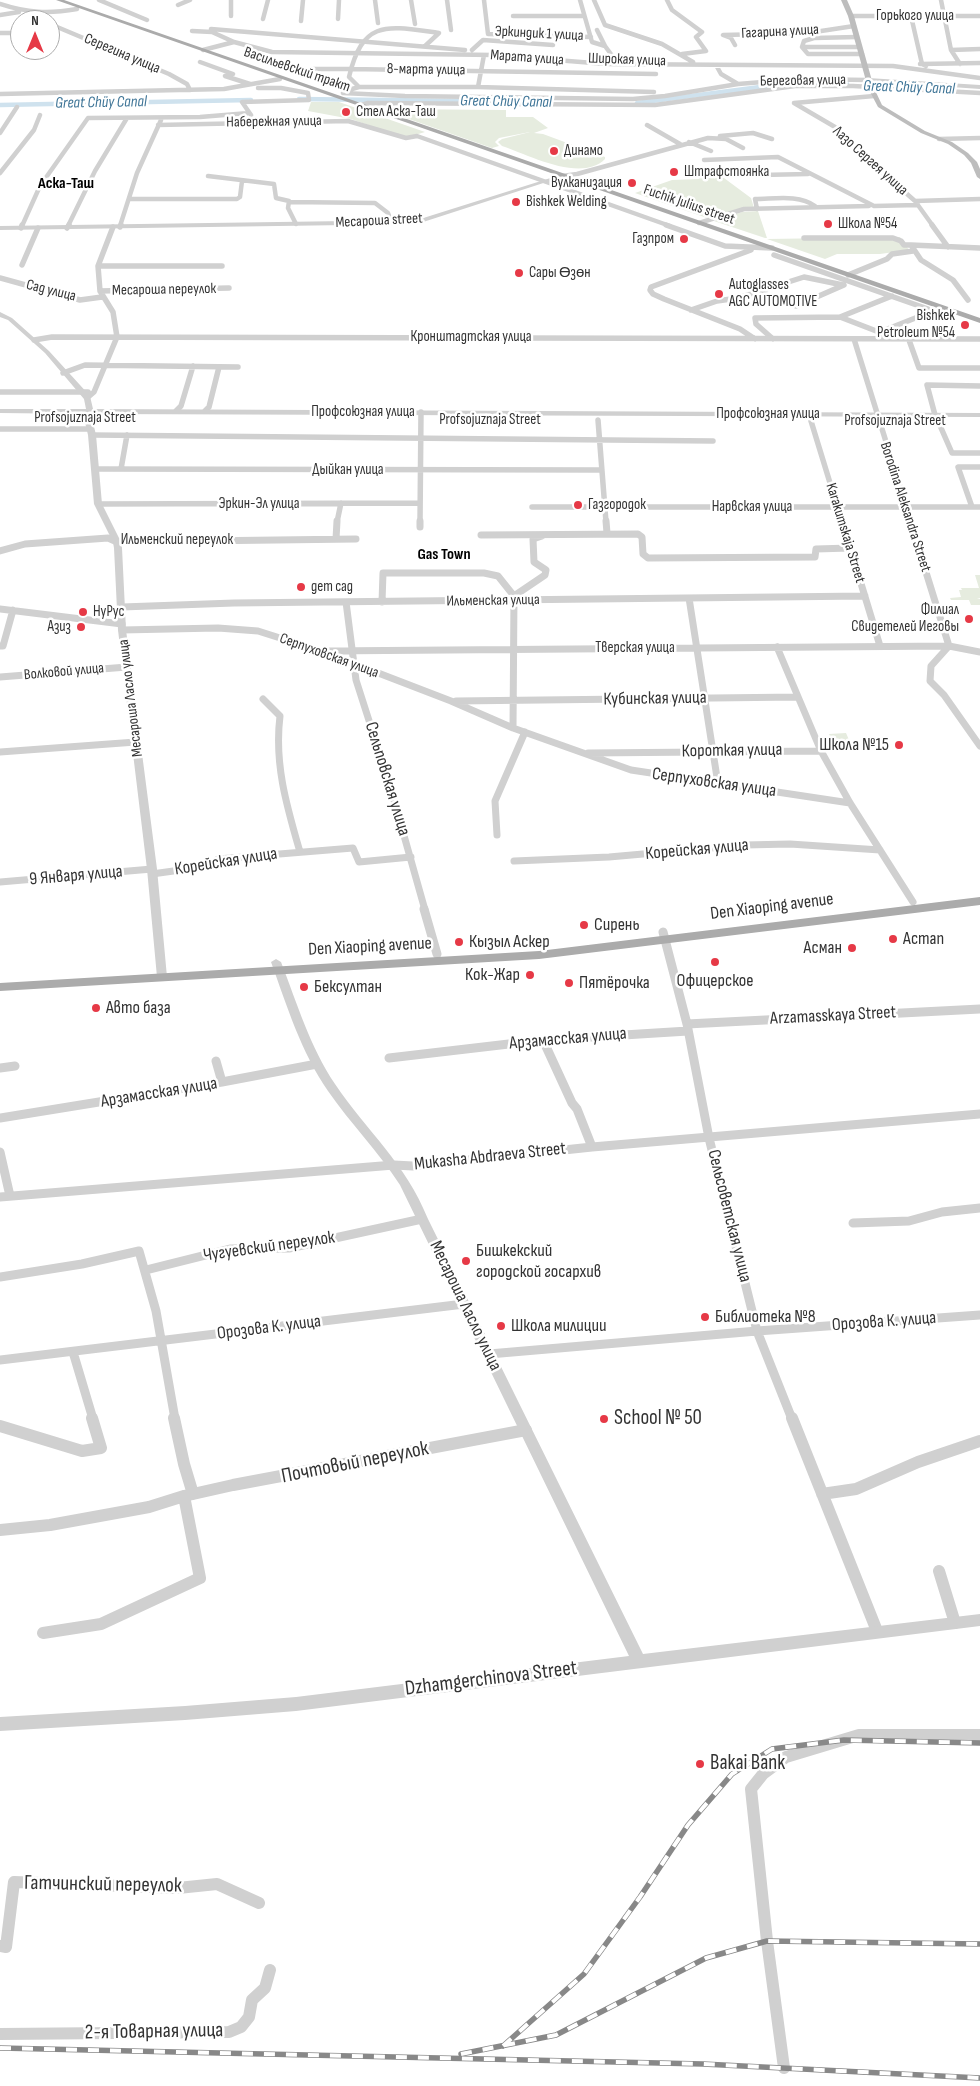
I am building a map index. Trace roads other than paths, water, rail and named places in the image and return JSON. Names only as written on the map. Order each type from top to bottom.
[{"type":"main road","name":"Васильевский тракт","points":[[52,0],[389,116]]},
{"type":"main road","name":"Васильевский тракт","points":[[59,0],[331,94],[389,116]]},
{"type":"main road","points":[[844,0],[851,16],[874,96],[886,110],[966,154],[974,162],[980,174]]},
{"type":"main road","name":"Fuchik Julius street","points":[[389,116],[699,223],[773,252],[980,321]]},
{"type":"main road","name":"Den Xiaoping avenue","points":[[0,978],[161,973],[539,955],[664,936],[980,894]]},
{"type":"main road","name":"Den Xiaoping avenue","points":[[278,967],[664,936],[980,901]]},
{"type":"main road","name":"Den Xiaoping avenue","points":[[0,986],[161,973]]},
{"type":"street","points":[[99,0],[147,20]]},
{"type":"street","points":[[178,4],[190,0]]},
{"type":"street","points":[[231,0],[231,16]]},
{"type":"street","points":[[263,19],[268,0]]},
{"type":"street","points":[[301,21],[303,0]]},
{"type":"street","points":[[338,0],[338,18]]},
{"type":"street","points":[[375,0],[378,23]]},
{"type":"street","points":[[411,0],[415,24]]},
{"type":"street","points":[[447,0],[451,30]]},
{"type":"street","name":"Эркиндик 1 улица","points":[[484,0],[488,34],[591,38]]},
{"type":"street","points":[[580,0],[591,38],[596,44],[605,46]]},
{"type":"street","points":[[594,0],[605,25],[638,34],[682,54],[693,62]]},
{"type":"street","points":[[667,0],[672,10],[702,32],[696,37],[706,51],[682,54]]},
{"type":"street","points":[[941,0],[946,16],[951,50],[960,64]]},
{"type":"street","points":[[0,4],[16,10]]},
{"type":"street","points":[[60,12],[77,9]]},
{"type":"street","points":[[513,16],[584,16]]},
{"type":"street","name":"Горького улица","points":[[851,16],[980,16]]},
{"type":"street","points":[[911,16],[922,64]]},
{"type":"street","name":"Гагарина улица","points":[[735,45],[731,38],[722,35],[808,32],[854,26]]},
{"type":"street","name":"Серегина улица","points":[[60,28],[168,74],[187,84],[190,90]]},
{"type":"street","name":"Широкая улица","points":[[211,29],[616,61],[865,64]]},
{"type":"street","points":[[267,59],[352,89],[359,86],[349,78],[350,69],[361,41],[377,30],[408,29],[439,33],[424,46]]},
{"type":"street","points":[[598,30],[610,55],[616,61]]},
{"type":"street","points":[[60,31],[66,31]]},
{"type":"street","name":"Марата улица","points":[[192,31],[212,32],[234,42],[272,52],[484,55],[606,64],[865,64]]},
{"type":"street","points":[[802,47],[804,41],[814,38],[857,37]]},
{"type":"street","points":[[472,50],[483,40],[553,45]]},
{"type":"street","points":[[203,50],[234,42]]},
{"type":"street","points":[[802,47],[859,47]]},
{"type":"street","points":[[802,47],[808,54],[862,54]]},
{"type":"street","points":[[831,47],[834,54]]},
{"type":"street","points":[[951,50],[980,49]]},
{"type":"street","points":[[478,87],[484,55]]},
{"type":"street","points":[[200,62],[234,74],[225,76],[253,85]]},
{"type":"street","points":[[865,64],[980,63]]},
{"type":"street","points":[[606,64],[609,73],[610,90]]},
{"type":"street","name":"Береговая улица","points":[[865,64],[923,69],[980,77]]},
{"type":"street","name":"Береговая улица","points":[[922,64],[980,77]]},
{"type":"street","points":[[716,65],[721,74],[737,83]]},
{"type":"street","name":"8-марта улица","points":[[304,72],[314,69],[350,69],[656,74]]},
{"type":"street","points":[[243,87],[280,79]]},
{"type":"street","name":"Береговая улица","points":[[352,89],[343,93],[413,96],[633,99],[666,96],[737,83],[800,79],[869,84]]},
{"type":"street","points":[[355,104],[638,105],[678,103],[763,89],[795,86],[869,84],[980,87]]},
{"type":"street","points":[[869,84],[980,95]]},
{"type":"street","name":"Береговая улица","points":[[359,86],[610,90],[655,92],[666,96]]},
{"type":"street","points":[[0,94],[243,87],[281,88],[309,98]]},
{"type":"street","points":[[933,91],[940,95],[980,95]]},
{"type":"street","name":"Лазо Сергея улица","points":[[874,96],[794,102],[835,127],[848,139],[857,150],[916,203],[948,246]]},
{"type":"street","points":[[257,122],[242,102],[309,98]]},
{"type":"street","points":[[0,134],[17,107]]},
{"type":"street","name":"Набережная улица","points":[[88,118],[200,117],[249,113]]},
{"type":"street","points":[[0,173],[34,130],[40,115]]},
{"type":"street","points":[[21,228],[40,186],[88,118]]},
{"type":"street","points":[[67,228],[95,171],[127,118]]},
{"type":"street","points":[[88,394],[106,365],[117,337],[113,312],[101,294],[98,266],[162,118]]},
{"type":"street","name":"Набережная улица","points":[[158,125],[348,121],[406,138],[417,136],[725,246],[755,249]]},
{"type":"street","points":[[647,125],[680,144]]},
{"type":"street","points":[[715,138],[748,132],[762,133],[772,139]]},
{"type":"street","name":"Месароша street","points":[[0,228],[417,222],[562,176],[577,174],[680,144],[715,138],[726,139],[743,148]]},
{"type":"street","points":[[939,139],[980,138]]},
{"type":"street","points":[[689,142],[711,151]]},
{"type":"street","points":[[704,160],[778,157],[808,174],[874,206]]},
{"type":"street","points":[[761,175],[808,174]]},
{"type":"street","points":[[208,176],[272,183],[274,184],[276,198],[290,202],[375,202],[388,213],[392,223]]},
{"type":"street","points":[[129,198],[237,199],[240,197],[242,181]]},
{"type":"street","points":[[757,209],[755,199],[799,199],[810,201],[815,206]]},
{"type":"street","points":[[699,223],[744,209],[815,206],[892,207],[916,203],[980,199]]},
{"type":"street","points":[[290,202],[288,208],[296,224]]},
{"type":"street","name":"Сад улица","points":[[22,265],[38,228]]},
{"type":"street","points":[[804,238],[893,238],[901,240],[904,245],[912,248],[933,268],[948,275],[968,300]]},
{"type":"street","points":[[737,248],[746,240]]},
{"type":"street","points":[[758,292],[796,306],[843,285],[892,254],[912,248],[948,246],[980,248]]},
{"type":"street","points":[[755,339],[740,329],[653,294],[650,290],[651,287],[755,249],[773,252]]},
{"type":"street","name":"Месароша переулок","points":[[98,266],[222,266]]},
{"type":"street","points":[[691,310],[758,292],[804,277],[843,285]]},
{"type":"street","name":"Сад улица","points":[[0,278],[80,300],[101,294]]},
{"type":"street","points":[[852,278],[892,296],[928,309],[928,313],[880,332]]},
{"type":"street","name":"Месароша переулок","points":[[101,294],[229,288]]},
{"type":"street","points":[[773,339],[756,324],[755,318],[840,317],[892,296]]},
{"type":"street","points":[[0,314],[10,319],[34,340],[47,352],[63,373],[88,394]]},
{"type":"street","points":[[840,317],[880,332],[886,336],[882,340]]},
{"type":"street","name":"Кронштадтская улица","points":[[34,340],[52,337],[854,339],[978,340],[980,347]]},
{"type":"street","name":"Borodina Aleksandra Street","points":[[854,339],[949,646]]},
{"type":"street","points":[[909,340],[920,368],[980,368]]},
{"type":"street","points":[[63,373],[84,365],[238,367]]},
{"type":"street","points":[[176,411],[181,406],[193,366]]},
{"type":"street","points":[[205,411],[209,406],[219,366]]},
{"type":"street","points":[[980,386],[927,385],[937,418],[952,453],[980,453]]},
{"type":"street","points":[[0,392],[88,394]]},
{"type":"street","name":"Месароша Ласло улица","points":[[88,394],[98,504],[117,542],[122,627],[152,872],[161,973]]},
{"type":"street","name":"Профсоюзная улица","points":[[0,411],[89,415],[205,411],[420,416],[877,418]]},
{"type":"street","name":"Profsojuznaja Street","points":[[0,418],[89,415],[420,416],[598,420],[811,421],[937,418],[980,421]]},
{"type":"street","points":[[937,418],[980,415]]},
{"type":"street","points":[[420,416],[422,470],[420,527]]},
{"type":"street","points":[[598,420],[607,533]]},
{"type":"street","name":"Karakumskaja Street","points":[[811,421],[880,646]]},
{"type":"street","name":"Профсоюзная улица","points":[[0,429],[127,435],[713,441]]},
{"type":"street","points":[[121,469],[127,435]]},
{"type":"street","name":"Нарвская улица","points":[[532,506],[906,507],[977,509],[958,467],[980,467]]},
{"type":"street","name":"Дыйкан улица","points":[[95,469],[602,470]]},
{"type":"street","points":[[336,539],[338,512],[341,503]]},
{"type":"street","name":"Эркин-Эл улица","points":[[98,504],[420,503]]},
{"type":"street","points":[[481,535],[640,534],[643,554],[648,558],[815,557],[816,549],[818,548],[850,548]]},
{"type":"street","points":[[513,598],[545,575],[546,570],[534,562],[532,544],[534,539],[546,535]]},
{"type":"street","name":"Ильменский переулок","points":[[0,551],[25,544],[108,538],[117,542],[356,539]]},
{"type":"street","points":[[382,602],[383,573],[484,573],[498,576],[513,598],[513,728]]},
{"type":"street","name":"Ильменская улица","points":[[122,608],[513,598],[865,596]]},
{"type":"street","points":[[689,598],[718,784]]},
{"type":"street","name":"Сельповская улица","points":[[346,602],[356,680],[411,857],[437,954]]},
{"type":"street","points":[[0,609],[122,627]]},
{"type":"street","points":[[0,646],[3,646],[13,610]]},
{"type":"street","name":"Серпуховская улица","points":[[122,627],[241,628],[258,632],[321,651],[451,701],[513,728],[631,770],[850,803]]},
{"type":"street","points":[[980,652],[949,646],[938,655],[929,668],[930,682],[944,695],[980,746]]},
{"type":"street","name":"Тверская улица","points":[[321,651],[949,646]]},
{"type":"street","points":[[777,647],[821,751],[850,803],[913,902]]},
{"type":"street","name":"Волковой улица","points":[[0,677],[127,667]]},
{"type":"street","name":"Кубинская улица","points":[[451,701],[798,697]]},
{"type":"street","name":"Корейская улица","points":[[263,699],[280,716],[276,736],[278,764],[300,852]]},
{"type":"street","points":[[496,835],[495,801],[525,732]]},
{"type":"street","points":[[0,752],[136,742]]},
{"type":"street","name":"Короткая улица","points":[[583,753],[821,751]]},
{"type":"street","name":"Корейская улица","points":[[514,860],[609,857],[745,845],[790,844],[880,850]]},
{"type":"street","name":"Корейская улица","points":[[152,872],[209,866],[218,859],[353,848],[359,862],[411,857]]},
{"type":"street","name":"9 Января улица","points":[[0,882],[152,872]]},
{"type":"street","name":"Сельсоветская улица","points":[[664,936],[688,1027],[709,1138],[757,1331],[877,1631]]},
{"type":"street","name":"Месароша Ласло улица","points":[[278,967],[317,1064],[332,1089],[394,1165],[418,1206],[422,1219],[639,1661]]},
{"type":"street","name":"Arzamasskaya Street","points":[[688,1027],[980,1009]]},
{"type":"street","name":"Арзамасская улица","points":[[389,1058],[543,1040],[688,1027]]},
{"type":"street","points":[[543,1040],[572,1104],[577,1109],[592,1147]]},
{"type":"street","points":[[216,1061],[222,1082]]},
{"type":"street","name":"Арзамасская улица","points":[[0,1118],[222,1082],[317,1064]]},
{"type":"street","points":[[0,1068],[15,1066]]},
{"type":"street","name":"Mukasha Abdraeva Street","points":[[5,1196],[394,1165],[413,1166],[592,1147],[980,1114]]},
{"type":"street","points":[[0,1152],[5,1196]]},
{"type":"street","points":[[853,1223],[909,1221],[942,1212],[980,1208]]},
{"type":"street","name":"Чугуевский переулок","points":[[146,1270],[230,1249],[288,1248],[422,1219]]},
{"type":"street","points":[[0,1277],[82,1264],[139,1251],[146,1270],[162,1341],[200,1578],[101,1624],[43,1633]]},
{"type":"street","name":"Орозова К. улица","points":[[0,1360],[464,1304]]},
{"type":"street","name":"Орозова К. улица","points":[[489,1354],[757,1331],[980,1315]]},
{"type":"street","points":[[0,1426],[82,1451],[100,1448],[73,1352]]},
{"type":"street","name":"Почтовый переулок","points":[[0,1530],[50,1524],[149,1507],[188,1495],[233,1485],[526,1430]]},
{"type":"street","points":[[822,1494],[856,1488],[918,1462],[980,1441]]},
{"type":"street","points":[[938,1571],[955,1623]]},
{"type":"street","name":"Dzhamgerchinova Street","points":[[0,1724],[150,1716],[295,1704],[877,1631],[980,1620]]},
{"type":"street","points":[[784,2068],[767,1941],[751,1789],[763,1774],[786,1757],[859,1735],[980,1735]]},
{"type":"street","name":"Гатчинский переулок","points":[[0,1946],[6,1947],[14,1882],[178,1888],[217,1884],[259,1903]]},
{"type":"street","name":"2-я Товарная улица","points":[[0,2034],[229,2032],[241,2028],[249,2017],[252,2000],[265,1988],[270,1970]]},
{"type":"waterway","name":"Great Chüy Canal","points":[[637,103],[760,87],[847,84]]},
{"type":"waterway","name":"Great Chüy Canal","points":[[299,99],[549,102]]},
{"type":"waterway","name":"Great Chüy Canal","points":[[0,105],[251,100]]},
{"type":"railway","points":[[504,2045],[584,1974],[640,1897],[688,1825],[732,1774],[772,1749],[844,1740],[980,1743]]},
{"type":"railway","points":[[504,2045],[556,2035],[706,1958],[767,1941],[980,1944]]},
{"type":"railway","points":[[461,2054],[504,2045]]},
{"type":"railway","points":[[0,2048],[703,2064],[980,2078]]},
{"type":"place","name":"Стел Аска-Таш","points":[[346,112]]},
{"type":"place","name":"Динамо","points":[[554,151]]},
{"type":"place","name":"Штрафстоянка","points":[[674,172]]},
{"type":"place","name":"Вулканизация","points":[[632,183]]},
{"type":"place","name":"Bishkek Welding","points":[[516,202]]},
{"type":"place","name":"Школа №54","points":[[828,224]]},
{"type":"place","name":"Газпром","points":[[684,239]]},
{"type":"place","name":"Сары Өзөн","points":[[519,273]]},
{"type":"place","name":"Autoglasses AGC AUTOMOTIVE","points":[[719,294]]},
{"type":"place","name":"Bishkek Petroleum №54","points":[[965,325]]},
{"type":"place","name":"Газгородок","points":[[578,505]]},
{"type":"place","name":"дет сад","points":[[301,587]]},
{"type":"place","name":"НуРус","points":[[83,612]]},
{"type":"place","name":"Филиал Свидетелей Иеговы","points":[[969,619]]},
{"type":"place","name":"Азиз","points":[[81,627]]},
{"type":"place","name":"Школа №15","points":[[899,745]]},
{"type":"place","name":"Сирень","points":[[584,925]]},
{"type":"place","name":"Астап","points":[[893,939]]},
{"type":"place","name":"Кызыл Аскер","points":[[459,942]]},
{"type":"place","name":"Асман","points":[[852,948]]},
{"type":"place","name":"Офицерское","points":[[715,962]]},
{"type":"place","name":"Кок-Жар","points":[[530,975]]},
{"type":"place","name":"Пятёрочка","points":[[569,983]]},
{"type":"place","name":"Бексултан","points":[[304,987]]},
{"type":"place","name":"Авто база","points":[[96,1008]]},
{"type":"place","name":"Бишкекский городской госархив","points":[[466,1261]]},
{"type":"place","name":"Библиотека №8","points":[[705,1317]]},
{"type":"place","name":"Школа милиции","points":[[501,1326]]},
{"type":"place","name":"School № 50","points":[[604,1419]]},
{"type":"place","name":"Bakai Bank","points":[[700,1764]]},
{"type":"district","name":"Аска-Таш","points":[[66,184]]},
{"type":"district","name":"Gas Town","points":[[444,555]]}]
